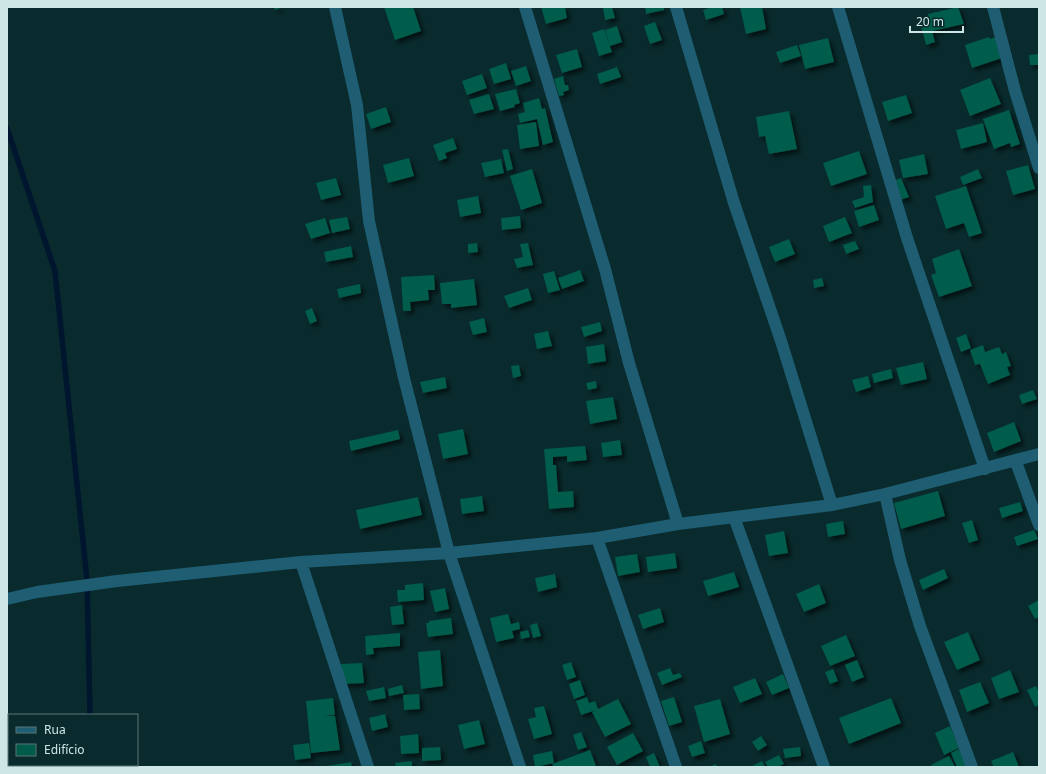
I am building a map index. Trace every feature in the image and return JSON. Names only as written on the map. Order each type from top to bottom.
[{"type":"street","points":[[335,7],[357,105],[369,221],[404,378],[449,553],[520,767]]},
{"type":"street","points":[[525,7],[605,269],[629,363],[678,524]]},
{"type":"street","points":[[676,7],[734,203],[781,342],[832,504]]},
{"type":"street","points":[[838,7],[906,238],[985,469]]},
{"type":"street","points":[[993,7],[1015,91],[1039,168]]},
{"type":"street","points":[[7,600],[37,592],[117,581],[301,562],[449,553],[597,538],[678,524],[832,504],[885,494],[1016,462],[1039,454]]},
{"type":"street","points":[[1016,462],[1039,525]]},
{"type":"street","points":[[885,494],[900,560],[920,626],[972,767]]},
{"type":"street","points":[[734,517],[824,767]]},
{"type":"street","points":[[597,538],[676,767]]},
{"type":"street","points":[[301,562],[368,767]]},
{"type":"building","points":[[274,7],[283,7],[275,10]]},
{"type":"building","points":[[384,7],[413,7],[421,31],[395,40]]},
{"type":"building","points":[[541,7],[565,7],[567,18],[546,24]]},
{"type":"building","points":[[612,7],[615,18],[605,20],[603,8]]},
{"type":"building","points":[[645,7],[664,7],[664,10],[646,14]]},
{"type":"building","points":[[712,7],[722,7],[724,14],[706,20],[703,10]]},
{"type":"building","points":[[740,7],[762,7],[766,29],[746,34]]},
{"type":"building","points":[[958,7],[964,24],[932,31],[935,42],[926,45],[920,22],[929,20],[930,24],[928,14]]},
{"type":"building","points":[[655,22],[662,40],[650,44],[644,26]]},
{"type":"building","points":[[617,26],[622,42],[610,46],[605,30]]},
{"type":"building","points":[[604,29],[612,52],[599,56],[592,33]]},
{"type":"building","points":[[989,37],[990,39],[996,37],[1002,58],[972,68],[965,45]]},
{"type":"building","points":[[828,38],[834,62],[805,69],[799,45]]},
{"type":"building","points":[[797,45],[801,56],[780,63],[776,52]]},
{"type":"building","points":[[577,49],[582,67],[562,73],[556,55]]},
{"type":"building","points":[[1039,54],[1039,65],[1030,65],[1029,55]]},
{"type":"building","points":[[506,63],[511,79],[494,84],[489,69]]},
{"type":"building","points":[[526,66],[531,81],[516,86],[511,71]]},
{"type":"building","points":[[617,67],[621,77],[600,84],[597,74]]},
{"type":"building","points":[[482,74],[487,88],[467,95],[462,81]]},
{"type":"building","points":[[563,76],[565,85],[568,85],[569,90],[563,92],[564,95],[559,96],[554,79]]},
{"type":"building","points":[[990,78],[1001,104],[970,116],[960,90]]},
{"type":"building","points":[[516,89],[520,103],[514,105],[515,107],[500,111],[495,94]]},
{"type":"building","points":[[489,94],[494,109],[474,114],[469,100]]},
{"type":"building","points":[[906,95],[912,113],[888,121],[882,102]]},
{"type":"building","points":[[539,98],[542,109],[545,108],[553,142],[543,145],[537,119],[520,123],[518,114],[525,112],[523,103]]},
{"type":"building","points":[[386,107],[391,122],[371,129],[366,114]]},
{"type":"building","points":[[1009,110],[1020,144],[1011,147],[1010,143],[994,149],[983,119]]},
{"type":"building","points":[[789,111],[797,149],[769,154],[765,136],[759,137],[756,117]]},
{"type":"building","points":[[536,122],[539,146],[520,149],[517,125]]},
{"type":"building","points":[[983,123],[987,142],[961,149],[956,130]]},
{"type":"building","points":[[453,138],[457,149],[445,153],[447,158],[439,161],[433,145]]},
{"type":"building","points":[[508,149],[513,169],[507,171],[502,150]]},
{"type":"building","points":[[859,151],[867,174],[831,186],[823,163]]},
{"type":"building","points":[[924,154],[928,174],[903,178],[899,160]]},
{"type":"building","points":[[409,158],[414,176],[388,183],[383,165]]},
{"type":"building","points":[[501,159],[504,173],[485,177],[481,163]]},
{"type":"building","points":[[1028,165],[1035,189],[1013,195],[1006,171]]},
{"type":"building","points":[[532,169],[542,203],[521,210],[510,176]]},
{"type":"building","points":[[978,169],[982,178],[963,185],[960,177]]},
{"type":"building","points":[[336,178],[341,195],[321,200],[316,183]]},
{"type":"building","points":[[901,178],[909,197],[900,200],[893,181]]},
{"type":"building","points":[[871,185],[873,202],[855,208],[852,201],[864,197],[863,186]]},
{"type":"building","points":[[966,186],[982,233],[969,237],[964,223],[946,229],[935,196]]},
{"type":"building","points":[[478,196],[481,213],[460,217],[457,200]]},
{"type":"building","points":[[874,205],[879,220],[859,227],[854,211]]},
{"type":"building","points":[[520,216],[521,228],[502,230],[501,218]]},
{"type":"building","points":[[347,217],[350,229],[332,233],[329,220]]},
{"type":"building","points":[[845,217],[852,233],[829,242],[823,226]]},
{"type":"building","points":[[325,218],[330,233],[311,239],[305,224]]},
{"type":"building","points":[[789,239],[795,254],[775,262],[769,247]]},
{"type":"building","points":[[855,241],[859,249],[846,254],[843,245]]},
{"type":"building","points":[[477,243],[478,252],[468,253],[468,244]]},
{"type":"building","points":[[528,243],[533,265],[517,268],[514,259],[523,257],[520,244]]},
{"type":"building","points":[[351,246],[353,257],[326,262],[324,252]]},
{"type":"building","points":[[959,249],[972,286],[939,297],[931,275],[936,273],[932,259]]},
{"type":"building","points":[[580,270],[584,281],[562,289],[558,278]]},
{"type":"building","points":[[554,271],[560,290],[548,293],[543,274]]},
{"type":"building","points":[[434,275],[435,290],[428,290],[429,300],[410,302],[411,311],[403,311],[401,277]]},
{"type":"building","points":[[822,278],[824,286],[814,288],[813,280]]},
{"type":"building","points":[[474,279],[477,305],[451,308],[451,304],[442,304],[440,283]]},
{"type":"building","points":[[360,284],[361,293],[339,298],[337,289]]},
{"type":"building","points":[[528,288],[532,300],[509,308],[504,296]]},
{"type":"building","points":[[312,308],[317,321],[310,324],[305,311]]},
{"type":"building","points":[[484,318],[487,332],[473,335],[469,322]]},
{"type":"building","points":[[600,322],[602,331],[584,337],[581,327]]},
{"type":"building","points":[[548,331],[552,346],[537,349],[534,334]]},
{"type":"building","points":[[966,334],[971,348],[961,352],[956,338]]},
{"type":"building","points":[[604,344],[606,361],[588,364],[586,347]]},
{"type":"building","points":[[983,345],[985,352],[999,347],[1002,354],[1006,352],[1011,366],[1007,367],[1010,375],[988,384],[980,364],[975,365],[970,350]]},
{"type":"building","points":[[923,362],[927,379],[901,385],[896,368]]},
{"type":"building","points":[[519,365],[521,376],[513,378],[511,366]]},
{"type":"building","points":[[891,369],[893,378],[874,383],[872,374]]},
{"type":"building","points":[[868,376],[871,387],[856,392],[852,380]]},
{"type":"building","points":[[445,377],[447,388],[423,393],[420,382]]},
{"type":"building","points":[[596,381],[597,388],[588,390],[586,383]]},
{"type":"building","points":[[1033,390],[1037,399],[1022,404],[1019,395]]},
{"type":"building","points":[[613,397],[617,419],[590,424],[586,401]]},
{"type":"building","points":[[1014,422],[1021,441],[994,452],[987,433]]},
{"type":"building","points":[[463,429],[468,454],[443,459],[438,434]]},
{"type":"building","points":[[398,430],[400,439],[351,451],[349,441]]},
{"type":"building","points":[[620,440],[622,455],[603,457],[601,443]]},
{"type":"building","points":[[585,446],[587,460],[567,462],[567,456],[553,457],[553,465],[556,465],[558,492],[573,491],[574,507],[549,509],[544,449]]},
{"type":"building","points":[[938,491],[945,516],[901,529],[894,503]]},
{"type":"building","points":[[482,496],[484,511],[462,514],[460,499]]},
{"type":"building","points":[[418,497],[422,515],[360,529],[356,510]]},
{"type":"building","points":[[1020,502],[1023,511],[1002,518],[999,508]]},
{"type":"building","points":[[972,520],[978,540],[969,543],[962,523]]},
{"type":"building","points":[[843,521],[845,534],[828,537],[826,524]]},
{"type":"building","points":[[1034,530],[1038,539],[1017,546],[1014,537]]},
{"type":"building","points":[[784,531],[788,553],[769,556],[765,535]]},
{"type":"building","points":[[675,553],[677,568],[648,572],[646,557]]},
{"type":"building","points":[[637,554],[640,572],[618,576],[615,557]]},
{"type":"building","points":[[944,569],[948,578],[923,590],[919,580]]},
{"type":"building","points":[[734,572],[739,587],[708,596],[703,581]]},
{"type":"building","points":[[555,574],[557,587],[538,592],[535,578]]},
{"type":"building","points":[[423,583],[424,600],[398,602],[397,590],[405,590],[405,585]]},
{"type":"building","points":[[819,584],[826,603],[804,612],[796,594]]},
{"type":"building","points":[[445,588],[449,609],[435,612],[430,591]]},
{"type":"building","points":[[1039,600],[1039,617],[1035,619],[1028,606]]},
{"type":"building","points":[[402,605],[404,624],[392,625],[390,607]]},
{"type":"building","points":[[660,608],[664,622],[643,629],[638,615]]},
{"type":"building","points":[[508,614],[511,624],[519,622],[520,629],[512,631],[514,638],[496,642],[490,618]]},
{"type":"building","points":[[451,618],[453,634],[428,637],[426,623],[429,623],[429,621]]},
{"type":"building","points":[[537,623],[541,636],[533,638],[530,625]]},
{"type":"building","points":[[528,630],[530,637],[521,639],[520,632]]},
{"type":"building","points":[[968,632],[980,660],[957,670],[944,642]]},
{"type":"building","points":[[400,633],[400,646],[373,648],[374,654],[366,655],[365,636]]},
{"type":"building","points":[[846,635],[855,656],[830,666],[821,646]]},
{"type":"building","points":[[440,650],[443,686],[421,689],[418,652]]},
{"type":"building","points":[[857,660],[864,677],[852,682],[845,665]]},
{"type":"building","points":[[571,662],[576,677],[567,680],[562,665]]},
{"type":"building","points":[[362,663],[364,683],[343,684],[341,664]]},
{"type":"building","points":[[670,668],[673,675],[680,673],[682,677],[662,685],[657,673]]},
{"type":"building","points":[[833,669],[838,681],[830,684],[825,672]]},
{"type":"building","points":[[1010,670],[1019,692],[999,699],[991,678]]},
{"type":"building","points":[[783,674],[789,688],[772,695],[766,682]]},
{"type":"building","points":[[755,678],[762,694],[740,703],[733,687]]},
{"type":"building","points":[[580,680],[585,695],[574,699],[569,684]]},
{"type":"building","points":[[980,682],[989,703],[967,712],[959,690]]},
{"type":"building","points":[[402,685],[404,693],[389,696],[388,689]]},
{"type":"building","points":[[1036,686],[1039,692],[1039,705],[1035,707],[1027,690]]},
{"type":"building","points":[[384,687],[386,698],[369,701],[366,691]]},
{"type":"building","points":[[419,694],[420,709],[404,710],[403,695]]},
{"type":"building","points":[[587,697],[589,703],[595,701],[598,709],[618,699],[631,724],[605,737],[592,712],[596,710],[581,715],[576,701]]},
{"type":"building","points":[[674,697],[682,722],[669,726],[661,701]]},
{"type":"building","points":[[333,698],[335,715],[324,716],[335,716],[340,750],[311,753],[306,701]]},
{"type":"building","points":[[891,698],[901,723],[849,744],[839,718]]},
{"type":"building","points":[[720,699],[730,734],[704,742],[694,706]]},
{"type":"building","points":[[544,706],[552,734],[534,739],[528,719],[536,717],[534,708]]},
{"type":"building","points":[[385,714],[388,727],[372,731],[369,718]]},
{"type":"building","points":[[479,720],[485,744],[464,749],[458,725]]},
{"type":"building","points":[[950,726],[959,748],[944,755],[935,733]]},
{"type":"building","points":[[581,732],[587,747],[578,750],[573,735]]},
{"type":"building","points":[[633,733],[643,751],[617,765],[607,747]]},
{"type":"building","points":[[418,734],[419,753],[401,754],[400,736]]},
{"type":"building","points":[[761,736],[767,745],[758,751],[752,742]]},
{"type":"building","points":[[701,741],[705,753],[692,757],[688,746]]},
{"type":"building","points":[[309,743],[311,758],[295,760],[293,745]]},
{"type":"building","points":[[440,747],[441,760],[422,761],[422,748]]},
{"type":"building","points":[[800,747],[801,756],[785,758],[783,749]]},
{"type":"building","points":[[959,749],[967,767],[957,767],[951,753]]},
{"type":"building","points":[[590,750],[596,766],[554,767],[552,764]]},
{"type":"building","points":[[552,751],[554,763],[535,767],[533,755]]},
{"type":"building","points":[[1013,752],[1019,767],[994,767],[991,761]]},
{"type":"building","points":[[654,753],[660,767],[650,767],[646,757]]},
{"type":"building","points":[[779,755],[784,764],[778,767],[768,767],[765,762]]},
{"type":"building","points":[[949,756],[955,767],[932,767],[931,765]]},
{"type":"building","points":[[412,761],[412,767],[396,767],[395,763]]},
{"type":"building","points":[[762,761],[765,767],[750,767]]},
{"type":"building","points":[[351,762],[352,767],[327,767],[327,766]]},
{"type":"building","points":[[716,764],[717,767],[708,767]]},
{"type":"waterway","points":[[7,128],[55,271],[87,580],[90,714]]}]
